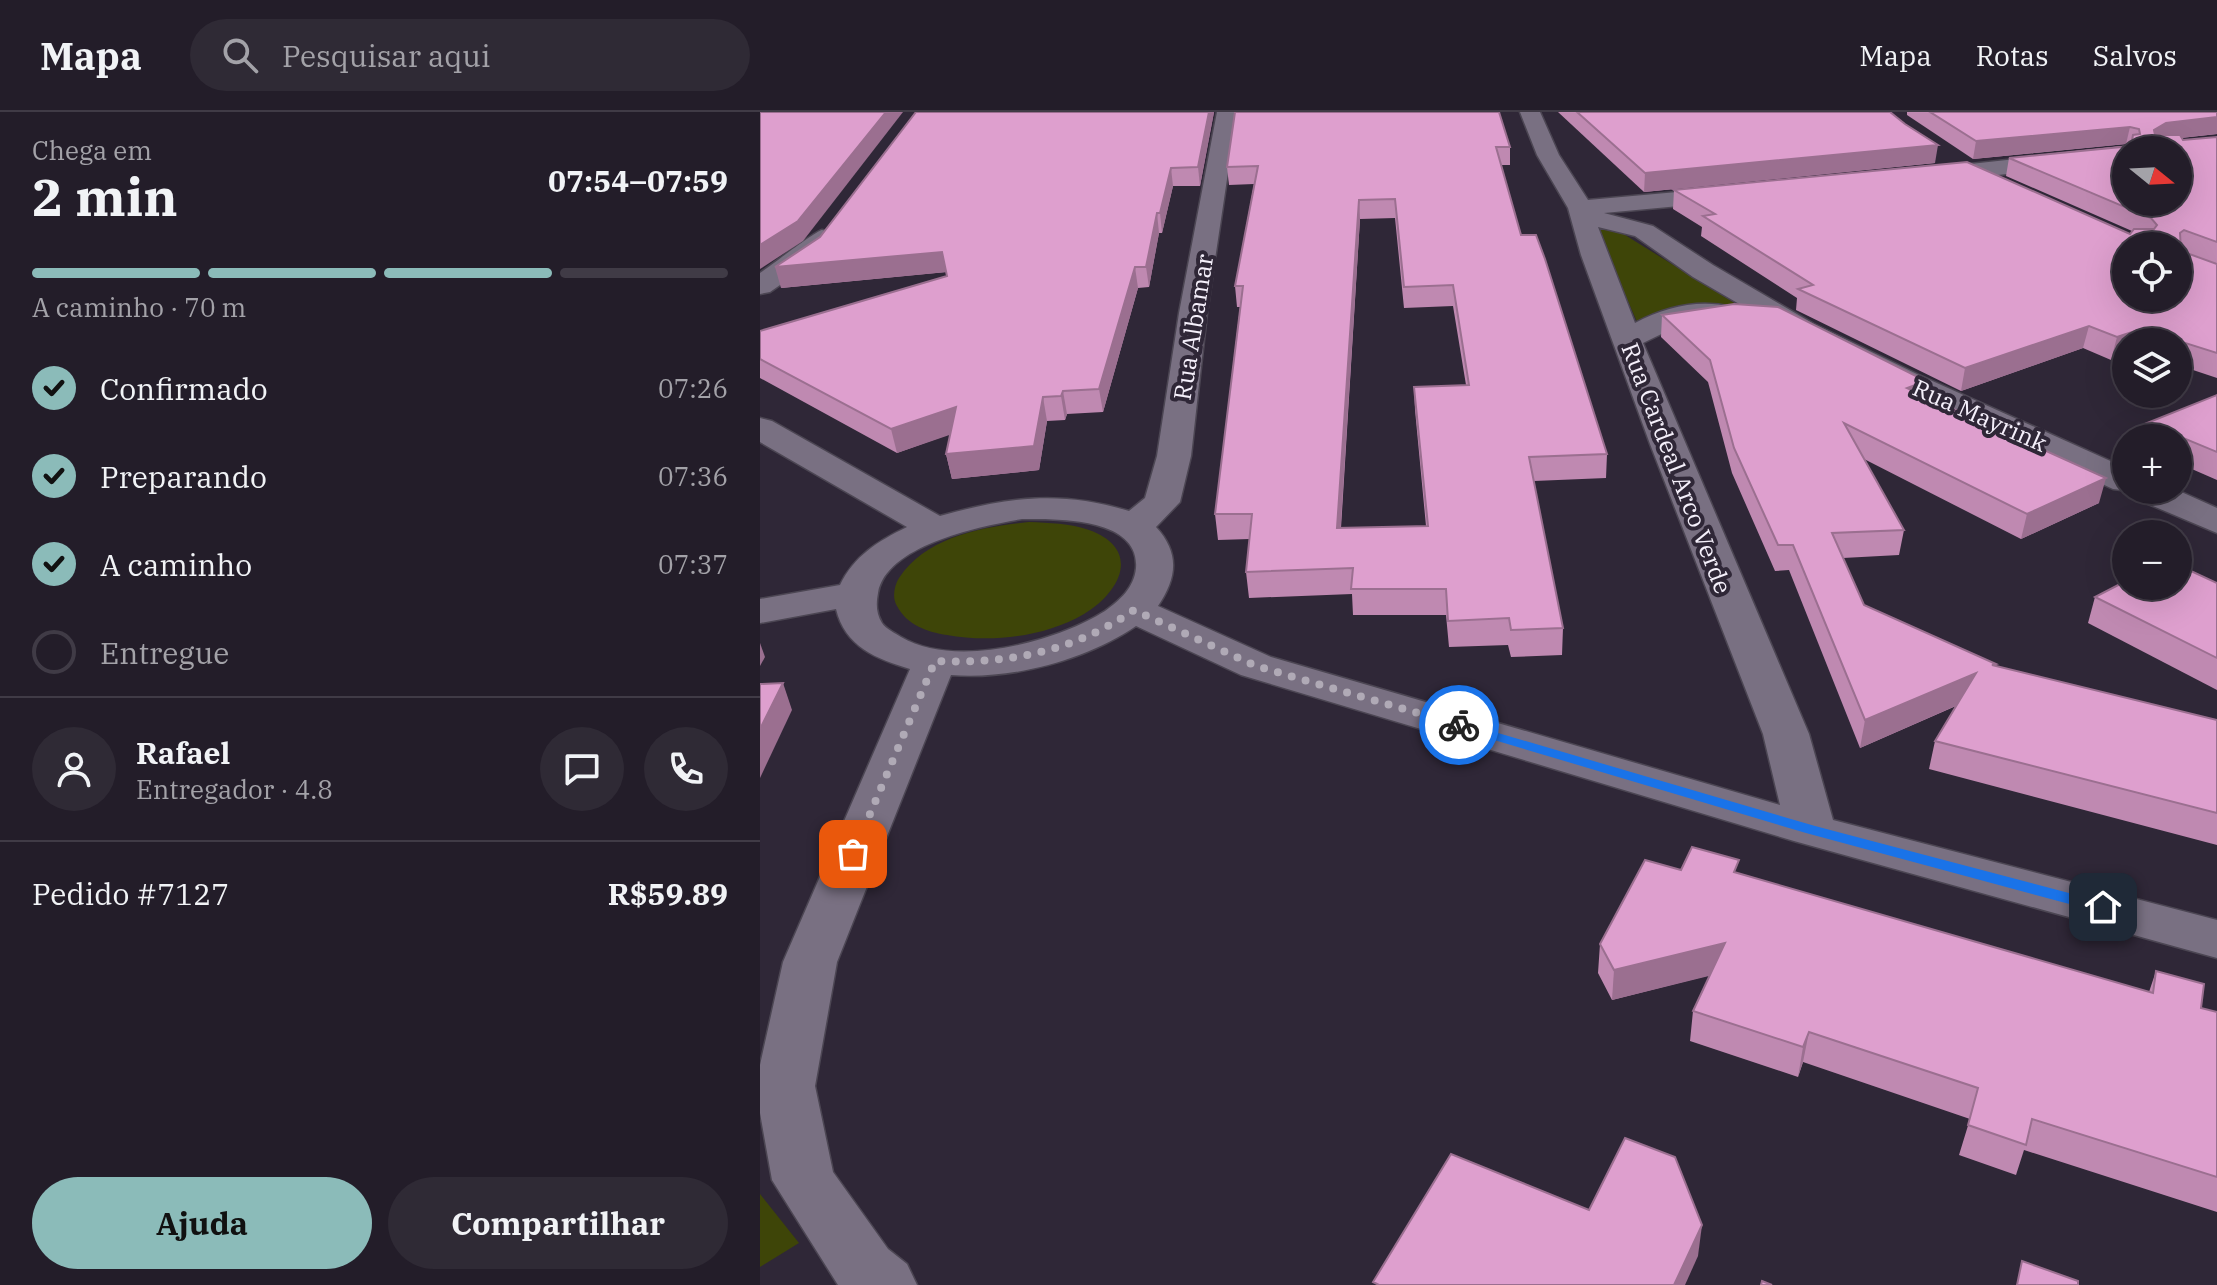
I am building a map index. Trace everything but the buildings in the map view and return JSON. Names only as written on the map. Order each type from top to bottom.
[{"type":"street","name":"Rua Albamar","points":[[1132,528],[1162,502],[1174,456],[1193,313],[1227,112]]},
{"type":"street","name":"Rua Cardeal Arco Verde","points":[[1530,112],[1548,155],[1581,212],[1627,340],[1722,582],[1786,734],[1811,830]]},
{"type":"street","points":[[1942,155],[2008,190]]},
{"type":"street","points":[[1908,177],[2112,156]]},
{"type":"street","points":[[1581,212],[1752,192]]},
{"type":"street","name":"Rua Mayrink","points":[[1581,212],[1644,231],[1703,271],[1792,323],[1908,382],[2112,475]]},
{"type":"street","points":[[760,286],[814,249],[839,217]]},
{"type":"street","points":[[1627,340],[1665,317],[1684,313],[1705,311],[1792,323]]},
{"type":"street","points":[[760,428],[935,528]]},
{"type":"street","points":[[2178,504],[2217,522]]},
{"type":"street","points":[[1022,508],[1064,508],[1102,515],[1132,528],[1150,544],[1157,564],[1152,587],[1134,610],[1105,630],[1068,646],[978,663],[935,661],[898,651],[870,636],[857,616],[856,594],[866,575],[883,557],[935,528],[1022,508]]},
{"type":"street","points":[[760,611],[856,594]]},
{"type":"street","points":[[1134,610],[1256,666],[1811,830],[2217,939]]},
{"type":"street","points":[[883,1285],[865,1270],[803,1180],[785,1086],[810,962],[935,661]]},
{"type":"green space","points":[[1609,225],[1749,312],[1692,308],[1652,317],[1638,324],[1595,226]]},
{"type":"green space","points":[[1029,522],[1089,530],[1106,538],[1116,548],[1120,571],[1116,583],[1097,605],[1052,628],[999,638],[932,632],[912,623],[901,613],[894,599],[896,585],[911,564],[925,552],[957,536]]},
{"type":"green space","points":[[760,1194],[799,1243],[760,1267]]},
{"type":"way so far","points":[[853,854],[935,661],[978,663],[1023,658],[1068,646],[1105,630],[1134,610],[1256,666],[1459,725]]},
{"type":"route","points":[[1459,725],[1811,830],[2103,907]]}]
